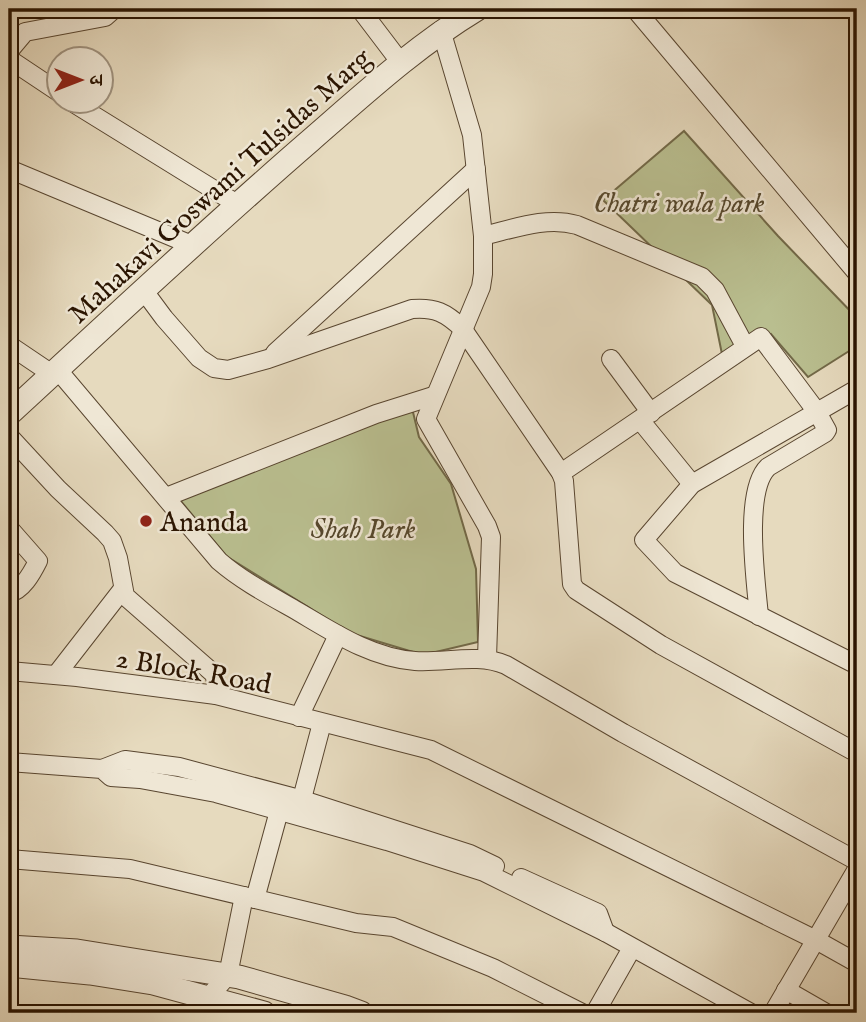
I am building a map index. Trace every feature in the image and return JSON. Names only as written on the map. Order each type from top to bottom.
[{"type":"street","points":[[9,51],[25,32],[105,17],[114,9]]},
{"type":"street","points":[[360,9],[401,62]]},
{"type":"street","name":"Mahakavi Goswami Tulsidas Marg","points":[[9,414],[237,204],[401,62],[441,30],[477,9]]},
{"type":"street","points":[[635,9],[857,273]]},
{"type":"street","points":[[441,30],[472,135],[483,236],[483,274],[481,287],[428,408],[426,422],[491,537],[487,658]]},
{"type":"street","points":[[9,60],[46,84]]},
{"type":"street","points":[[95,116],[237,204]]},
{"type":"street","points":[[9,169],[194,246]]},
{"type":"street","points":[[268,359],[475,169]]},
{"type":"street","points":[[483,236],[548,221],[563,221],[702,277],[715,290],[746,346]]},
{"type":"street","points":[[144,291],[200,358],[214,368],[228,370],[268,359],[412,309],[441,311],[462,328],[561,473],[564,481],[572,584],[576,590],[661,645],[857,753]]},
{"type":"street","points":[[561,473],[758,337],[761,338],[827,427],[825,433],[768,467],[762,474],[752,524],[759,616]]},
{"type":"street","points":[[9,345],[55,372],[219,561],[232,572],[338,635],[383,655],[416,661],[487,658],[506,665],[622,733],[857,862]]},
{"type":"street","points":[[611,359],[645,416],[692,484]]},
{"type":"street","points":[[857,389],[692,484],[644,540],[675,573],[857,665]]},
{"type":"street","points":[[166,497],[376,414],[433,396]]},
{"type":"street","points":[[9,436],[112,541],[118,558],[122,590],[130,602],[214,674],[216,695]]},
{"type":"street","points":[[9,528],[38,561],[16,592],[9,593]]},
{"type":"street","points":[[56,675],[122,590]]},
{"type":"street","points":[[299,717],[338,635]]},
{"type":"street","name":"2 Block Road","points":[[9,671],[216,695],[430,750],[816,940],[857,963]]},
{"type":"street","points":[[300,807],[322,723]]},
{"type":"street","points":[[9,762],[102,769],[125,760],[179,767],[300,807],[484,872],[605,932],[751,1013]]},
{"type":"street","points":[[102,769],[111,778],[140,779],[216,793],[279,811],[300,807]]},
{"type":"street","points":[[206,1006],[228,975],[250,897],[279,811]]},
{"type":"street","points":[[9,859],[130,869],[356,923],[393,927],[493,968],[582,1013]]},
{"type":"street","points":[[773,1013],[857,869]]},
{"type":"street","points":[[9,947],[77,951],[228,975],[361,1013]]},
{"type":"street","points":[[595,1013],[632,948]]},
{"type":"street","points":[[9,965],[90,973],[153,983],[206,1006],[264,1013]]},
{"type":"street","points":[[786,990],[826,1013]]},
{"type":"green space","name":"Chatri wala park","points":[[684,131],[778,236],[857,318],[857,346],[808,377],[771,334],[723,359],[712,305],[603,200]]},
{"type":"green space","name":"Shah Park","points":[[412,408],[419,437],[451,484],[476,569],[478,642],[423,655],[350,633],[226,556],[175,494]]},
{"type":"place","name":"Ananda","points":[[146,521]]}]
